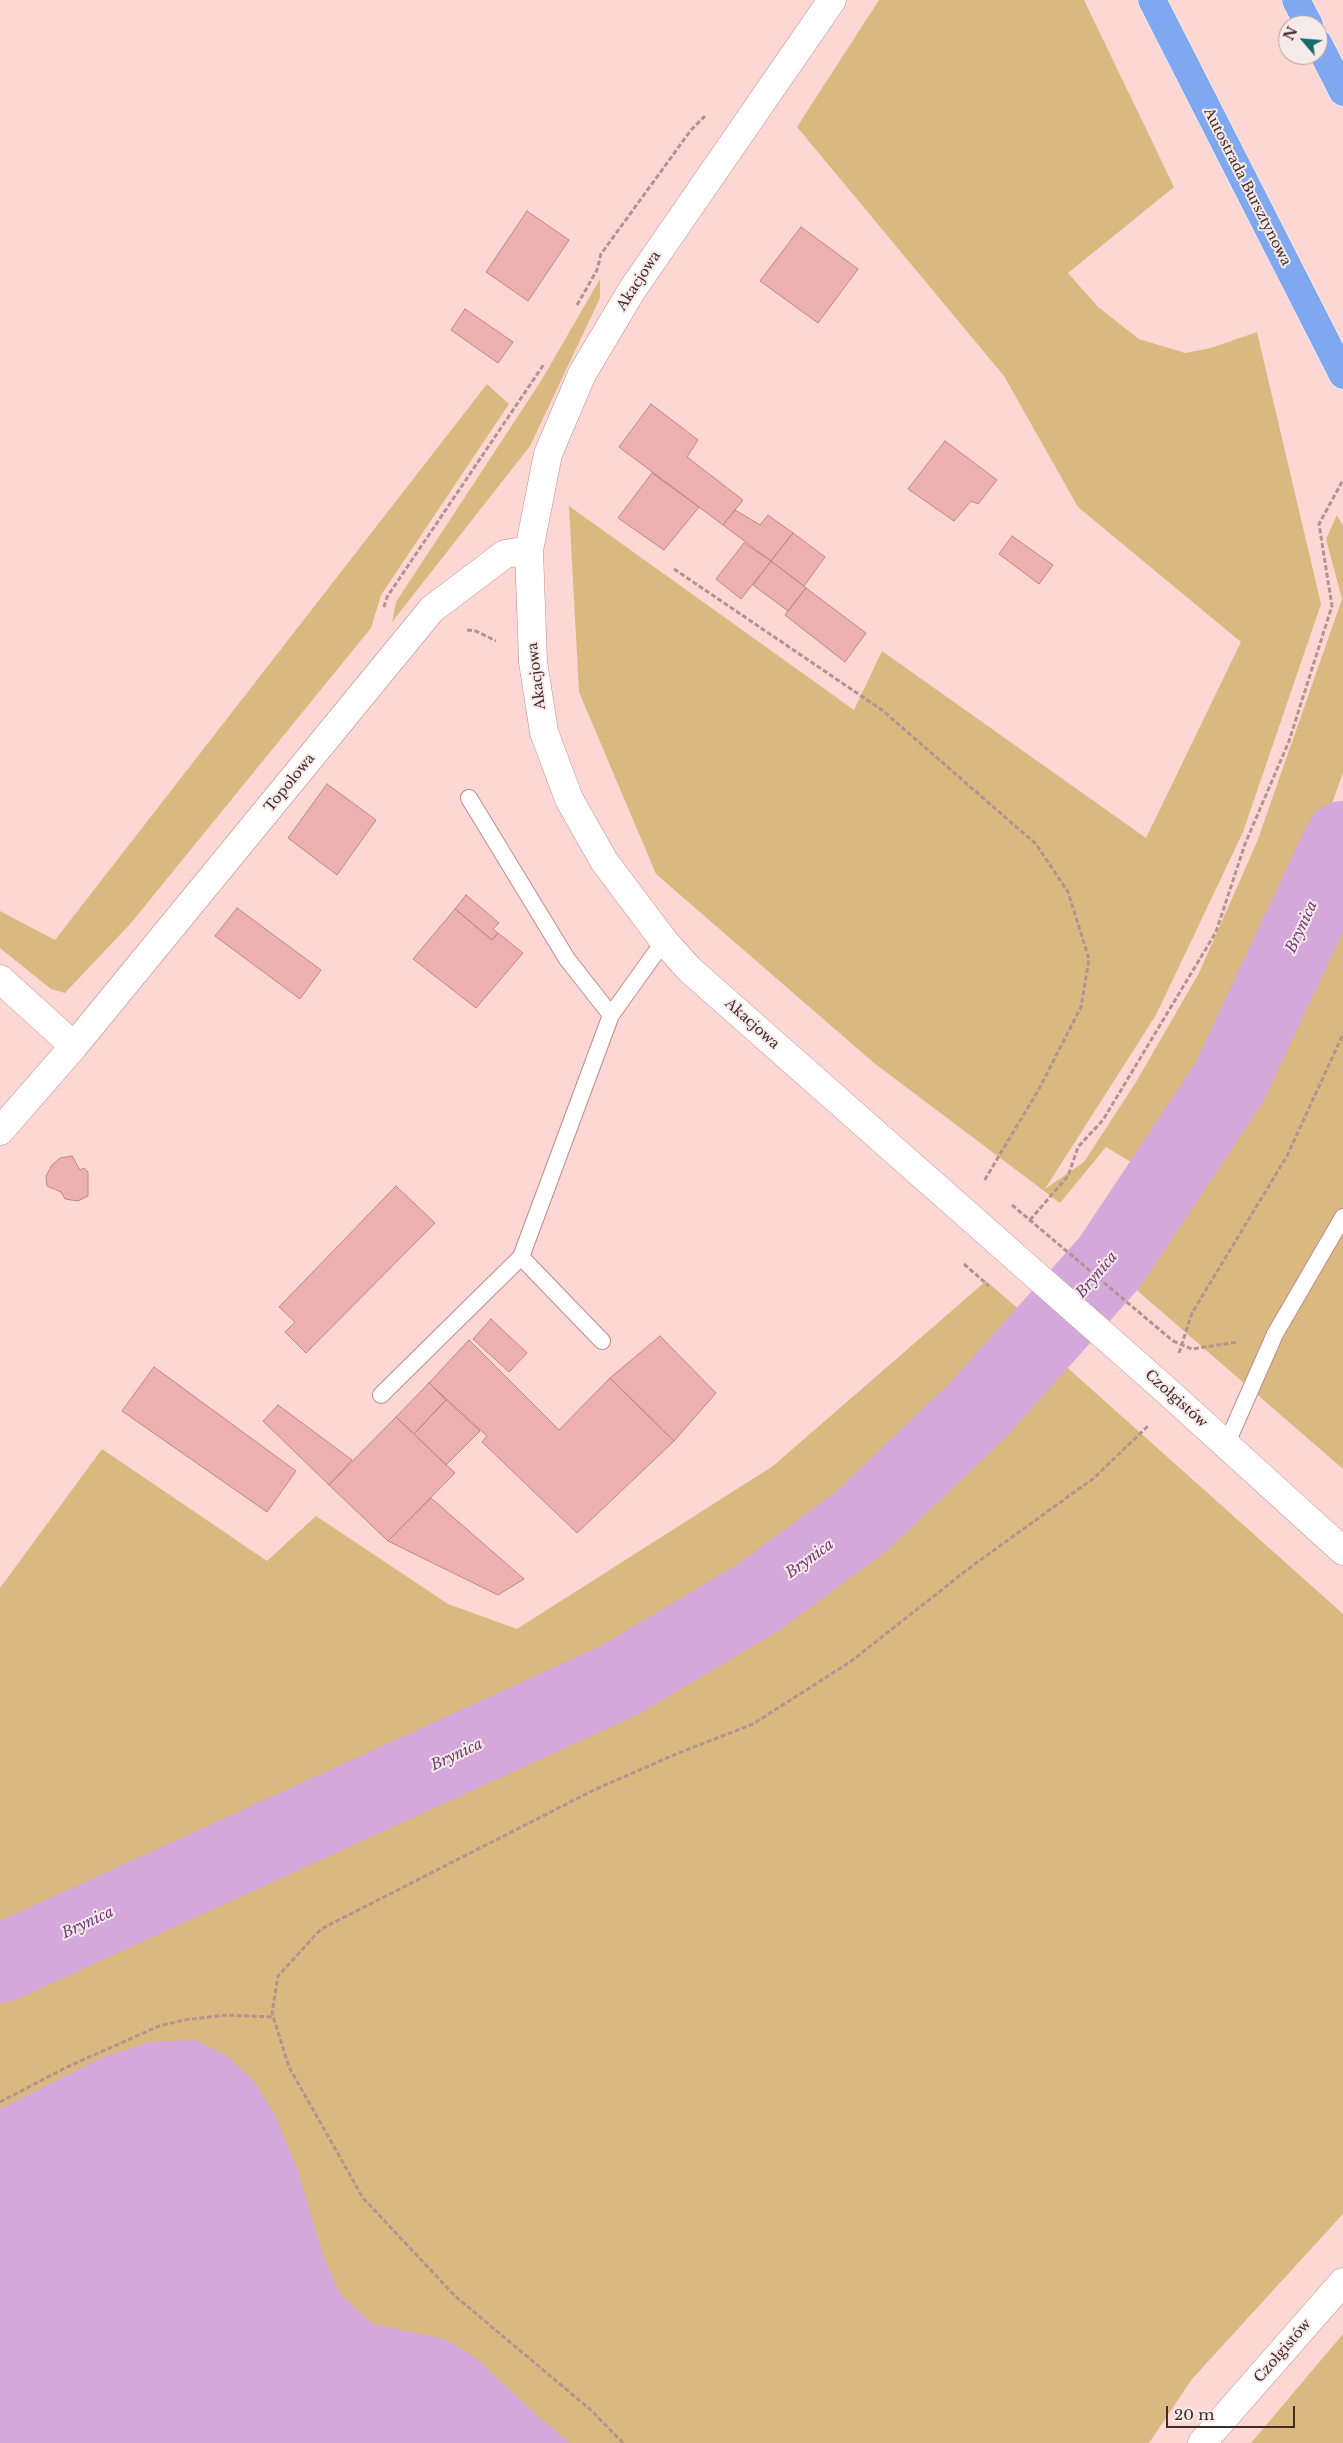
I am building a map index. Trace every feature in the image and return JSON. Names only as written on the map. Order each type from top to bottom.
[{"type":"highway","name":"Autostrada Bursztynowa","points":[[1152,0],[1343,375]]},
{"type":"highway","points":[[1296,0],[1304,15]]},
{"type":"highway","points":[[1328,62],[1343,92]]},
{"type":"street","name":"Akacjowa","points":[[832,0],[632,290],[582,374],[548,454],[529,550],[533,662],[544,732],[569,799],[604,861],[664,941],[690,969],[1007,1250]]},
{"type":"street","name":"Topolowa","points":[[0,1131],[74,1046],[432,609],[505,554],[529,550]]},
{"type":"street","points":[[0,979],[74,1046]]},
{"type":"street","name":"Czołgistów","points":[[1007,1250],[1167,1391],[1343,1551]]},
{"type":"street","name":"Czołgistów","points":[[1202,2443],[1343,2282]]},
{"type":"lane","points":[[470,798],[567,959],[611,1015]]},
{"type":"lane","points":[[381,1395],[521,1257],[611,1015],[664,941]]},
{"type":"lane","points":[[1226,1445],[1275,1334],[1343,1217]]},
{"type":"lane","points":[[521,1257],[602,1340]]},
{"type":"path","points":[[574,311],[597,270],[601,254],[711,109]]},
{"type":"path","points":[[601,254],[606,256]]},
{"type":"path","points":[[383,614],[387,597],[546,359]]},
{"type":"path","points":[[1007,1250],[1033,1215],[1068,1176],[1078,1147],[1103,1120],[1216,932],[1246,844],[1288,741],[1332,606],[1319,524],[1343,480]]},
{"type":"path","points":[[674,569],[882,710],[1036,844],[1068,892],[1089,959],[1081,1008],[1039,1089],[965,1214]]},
{"type":"path","points":[[623,2443],[592,2411],[455,2296],[363,2198],[289,2067],[272,2013],[278,1976],[321,1929],[594,1790],[676,1754],[752,1724],[850,1662],[972,1566],[1094,1478],[1150,1424],[1167,1391],[1192,1313],[1287,1156],[1343,1034]]},
{"type":"path","points":[[981,1182],[989,1188]]},
{"type":"path","points":[[1004,1199],[1173,1341],[1192,1349],[1275,1334]]},
{"type":"path","points":[[0,2102],[67,2067],[160,2026],[184,2020],[226,2016],[273,2018]]},
{"type":"shaded area","points":[[879,0],[1084,0],[1174,187],[1068,273],[1098,307],[1139,339],[1185,353],[1211,348],[1257,332],[1321,604],[1243,832],[1156,1015],[1045,1189],[1084,1162],[1136,1082],[1199,973],[1257,842],[1342,599],[1326,539],[1337,515],[1343,526],[1343,773],[1320,836],[1234,1022],[1146,1171],[1106,1147],[1060,1203],[874,1063],[656,874],[579,692],[569,506],[854,710],[882,651],[1146,838],[1241,642],[1078,507],[1004,376],[797,127]]},
{"type":"shaded area","points":[[600,279],[600,298],[530,446],[392,622],[396,602],[541,381]]},
{"type":"shaded area","points":[[487,384],[509,404],[381,595],[371,628],[131,923],[65,993],[51,989],[0,948],[0,911],[55,940]]},
{"type":"shaded area","points":[[1343,900],[1343,1469],[1124,1279],[1210,1165],[1307,986]]},
{"type":"shaded area","points":[[986,1281],[1028,1317],[764,1570],[618,1658],[0,1943],[0,1588],[102,1449],[267,1561],[316,1516],[448,1604],[517,1629],[773,1466]]},
{"type":"shaded area","points":[[1051,1353],[1343,1614],[1343,2214],[1192,2379],[1149,2443],[0,2443],[0,1991],[228,1892],[693,1664],[877,1534]]},
{"type":"shaded area","points":[[195,2040],[227,2056],[254,2081],[275,2115],[298,2171],[324,2258],[340,2294],[373,2324],[445,2339],[476,2358],[541,2419],[571,2443],[0,2443],[0,2109],[103,2057],[150,2042]]},
{"type":"shaded area","points":[[1343,2334],[1343,2443],[1251,2443]]},
{"type":"building","points":[[527,211],[569,240],[528,301],[486,272]]},
{"type":"building","points":[[801,227],[858,269],[818,323],[760,281]]},
{"type":"building","points":[[465,309],[513,342],[498,363],[451,330]]},
{"type":"building","points":[[651,404],[698,440],[687,457],[743,500],[723,525],[619,447]]},
{"type":"building","points":[[945,441],[997,480],[978,504],[971,501],[954,521],[908,489]]},
{"type":"building","points":[[652,473],[699,507],[664,550],[618,518]]},
{"type":"building","points":[[735,510],[760,525],[768,515],[793,533],[771,561],[723,525]]},
{"type":"building","points":[[793,533],[825,557],[804,586],[771,561]]},
{"type":"building","points":[[1012,536],[1053,565],[1039,584],[999,554]]},
{"type":"building","points":[[744,543],[771,561],[741,599],[716,579]]},
{"type":"building","points":[[771,561],[806,588],[788,611],[753,585]]},
{"type":"building","points":[[806,588],[866,633],[845,662],[785,615]]},
{"type":"building","points":[[327,784],[376,820],[337,875],[288,838]]},
{"type":"building","points":[[466,895],[499,923],[493,929],[498,933],[492,940],[455,909]]},
{"type":"building","points":[[237,908],[321,970],[300,999],[215,936]]},
{"type":"building","points":[[455,909],[492,940],[498,933],[523,953],[476,1008],[413,959]]},
{"type":"building","points":[[72,1156],[80,1170],[84,1168],[88,1172],[88,1196],[78,1201],[65,1199],[61,1192],[47,1186],[46,1176],[52,1165],[60,1158]]},
{"type":"building","points":[[396,1186],[435,1223],[306,1353],[285,1332],[295,1322],[279,1307]]},
{"type":"building","points":[[491,1319],[527,1353],[509,1372],[473,1339]]},
{"type":"building","points":[[660,1336],[716,1393],[674,1441],[610,1378]]},
{"type":"building","points":[[469,1340],[559,1430],[610,1378],[674,1441],[577,1533],[482,1442],[487,1436],[429,1383]]},
{"type":"building","points":[[154,1367],[296,1471],[267,1512],[122,1411]]},
{"type":"building","points":[[429,1383],[446,1400],[414,1434],[396,1417]]},
{"type":"building","points":[[446,1400],[480,1431],[446,1465],[414,1434]]},
{"type":"building","points":[[278,1405],[352,1460],[329,1485],[263,1421]]},
{"type":"building","points":[[396,1417],[455,1473],[388,1541],[329,1485]]},
{"type":"building","points":[[431,1498],[524,1579],[498,1595],[388,1541]]},
{"type":"waterway","name":"Brynica","points":[[0,1964],[620,1680],[759,1597],[863,1520],[978,1410],[1110,1262],[1229,1083],[1343,840]]}]
